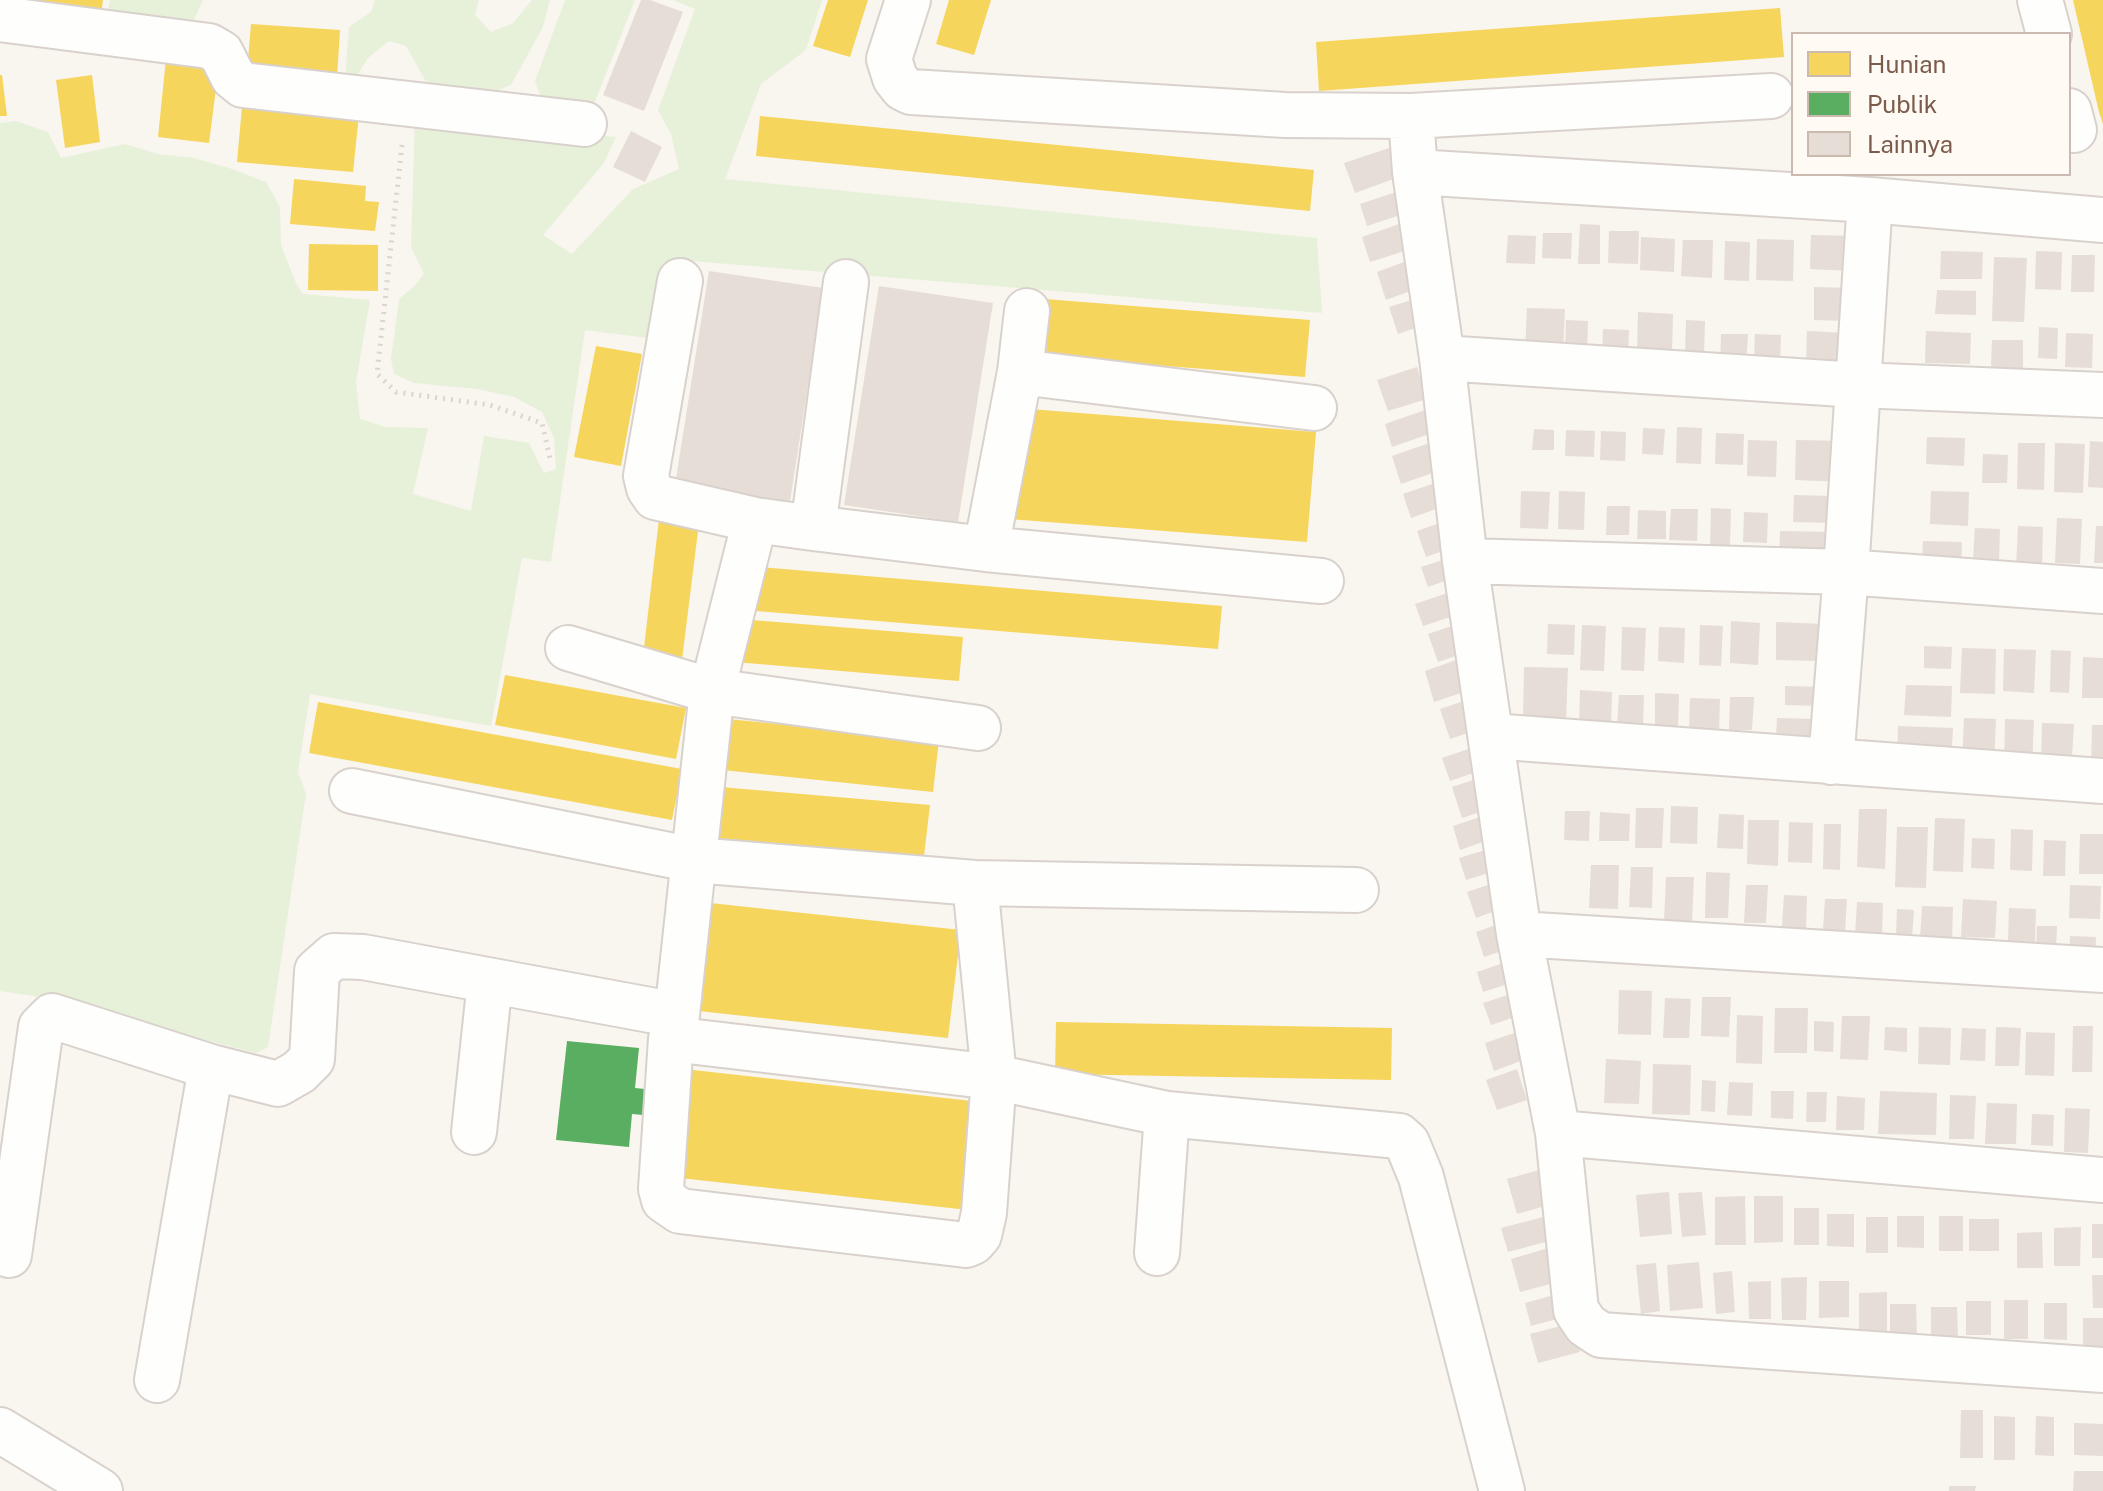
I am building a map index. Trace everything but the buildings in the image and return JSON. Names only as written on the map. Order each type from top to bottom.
[{"type":"street","points":[[908,0],[889,59],[895,78],[911,92],[1285,115],[1411,116],[1771,96]]},
{"type":"street","points":[[2040,0],[2048,32]]},
{"type":"street","points":[[0,19],[209,46],[221,53],[233,77],[243,85],[584,124]]},
{"type":"street","points":[[1411,116],[1415,172],[1442,358],[1465,561],[1519,934],[1558,1133],[1576,1310],[1586,1325],[1601,1335],[2103,1370]]},
{"type":"street","points":[[1415,172],[1870,200],[2103,220]]},
{"type":"street","points":[[1831,762],[1870,200]]},
{"type":"street","points":[[680,281],[646,476],[655,497],[755,520],[813,528],[986,549],[1321,581]]},
{"type":"street","points":[[813,528],[846,282]]},
{"type":"street","points":[[986,549],[1020,372],[1027,311]]},
{"type":"street","points":[[1442,358],[1858,385],[2103,395]]},
{"type":"street","points":[[1020,372],[1314,408]]},
{"type":"street","points":[[755,520],[712,691],[674,1027],[661,1189],[664,1200],[680,1211],[966,1245],[973,1242],[979,1235],[984,1213],[994,1077],[975,883]]},
{"type":"street","points":[[1465,561],[1846,572],[2103,591]]},
{"type":"street","points":[[568,648],[712,691],[978,728]]},
{"type":"street","points":[[1491,736],[2103,781]]},
{"type":"street","points":[[352,791],[694,860],[975,883],[1356,890]]},
{"type":"street","points":[[1519,934],[2103,970]]},
{"type":"street","points":[[9,1255],[41,1027],[52,1016],[211,1067],[278,1084],[299,1072],[312,1059],[317,971],[334,956],[363,957],[490,981],[674,1027],[994,1077],[1167,1114],[1399,1136],[1407,1143],[1421,1177],[1502,1491]]},
{"type":"street","points":[[474,1132],[490,981]]},
{"type":"street","points":[[157,1380],[211,1067]]},
{"type":"street","points":[[1157,1253],[1167,1114]]},
{"type":"street","points":[[1558,1133],[2103,1180]]},
{"type":"street","points":[[0,1430],[100,1491]]},
{"type":"path","points":[[407,104],[377,374],[396,392],[490,405],[542,423],[551,463]]},
{"type":"green space","points":[[110,0],[203,0],[194,20],[163,33],[107,17]]},
{"type":"green space","points":[[375,0],[479,0],[475,15],[491,32],[513,23],[532,0],[550,0],[543,27],[511,85],[477,99],[447,92],[425,80],[406,46],[389,41],[368,58],[353,82],[345,80],[349,27],[371,12]]},
{"type":"green space","points":[[565,0],[635,0],[594,104],[570,106],[541,97],[535,81]]},
{"type":"green space","points":[[673,0],[822,0],[806,50],[761,84],[725,179],[1317,238],[1322,313],[679,260],[655,339],[585,330],[551,562],[522,558],[491,726],[310,694],[298,772],[306,794],[268,1047],[256,1053],[33,996],[0,991],[0,123],[16,121],[48,132],[61,158],[125,144],[158,154],[194,158],[266,182],[280,207],[281,245],[303,294],[370,300],[356,382],[360,419],[386,427],[428,428],[413,494],[471,511],[484,436],[529,443],[544,473],[556,469],[554,438],[542,412],[514,397],[477,389],[414,383],[394,374],[391,359],[399,299],[424,274],[411,247],[415,116],[616,137],[604,163],[543,235],[572,254],[633,189],[679,169],[671,134],[658,110],[695,9]]}]
